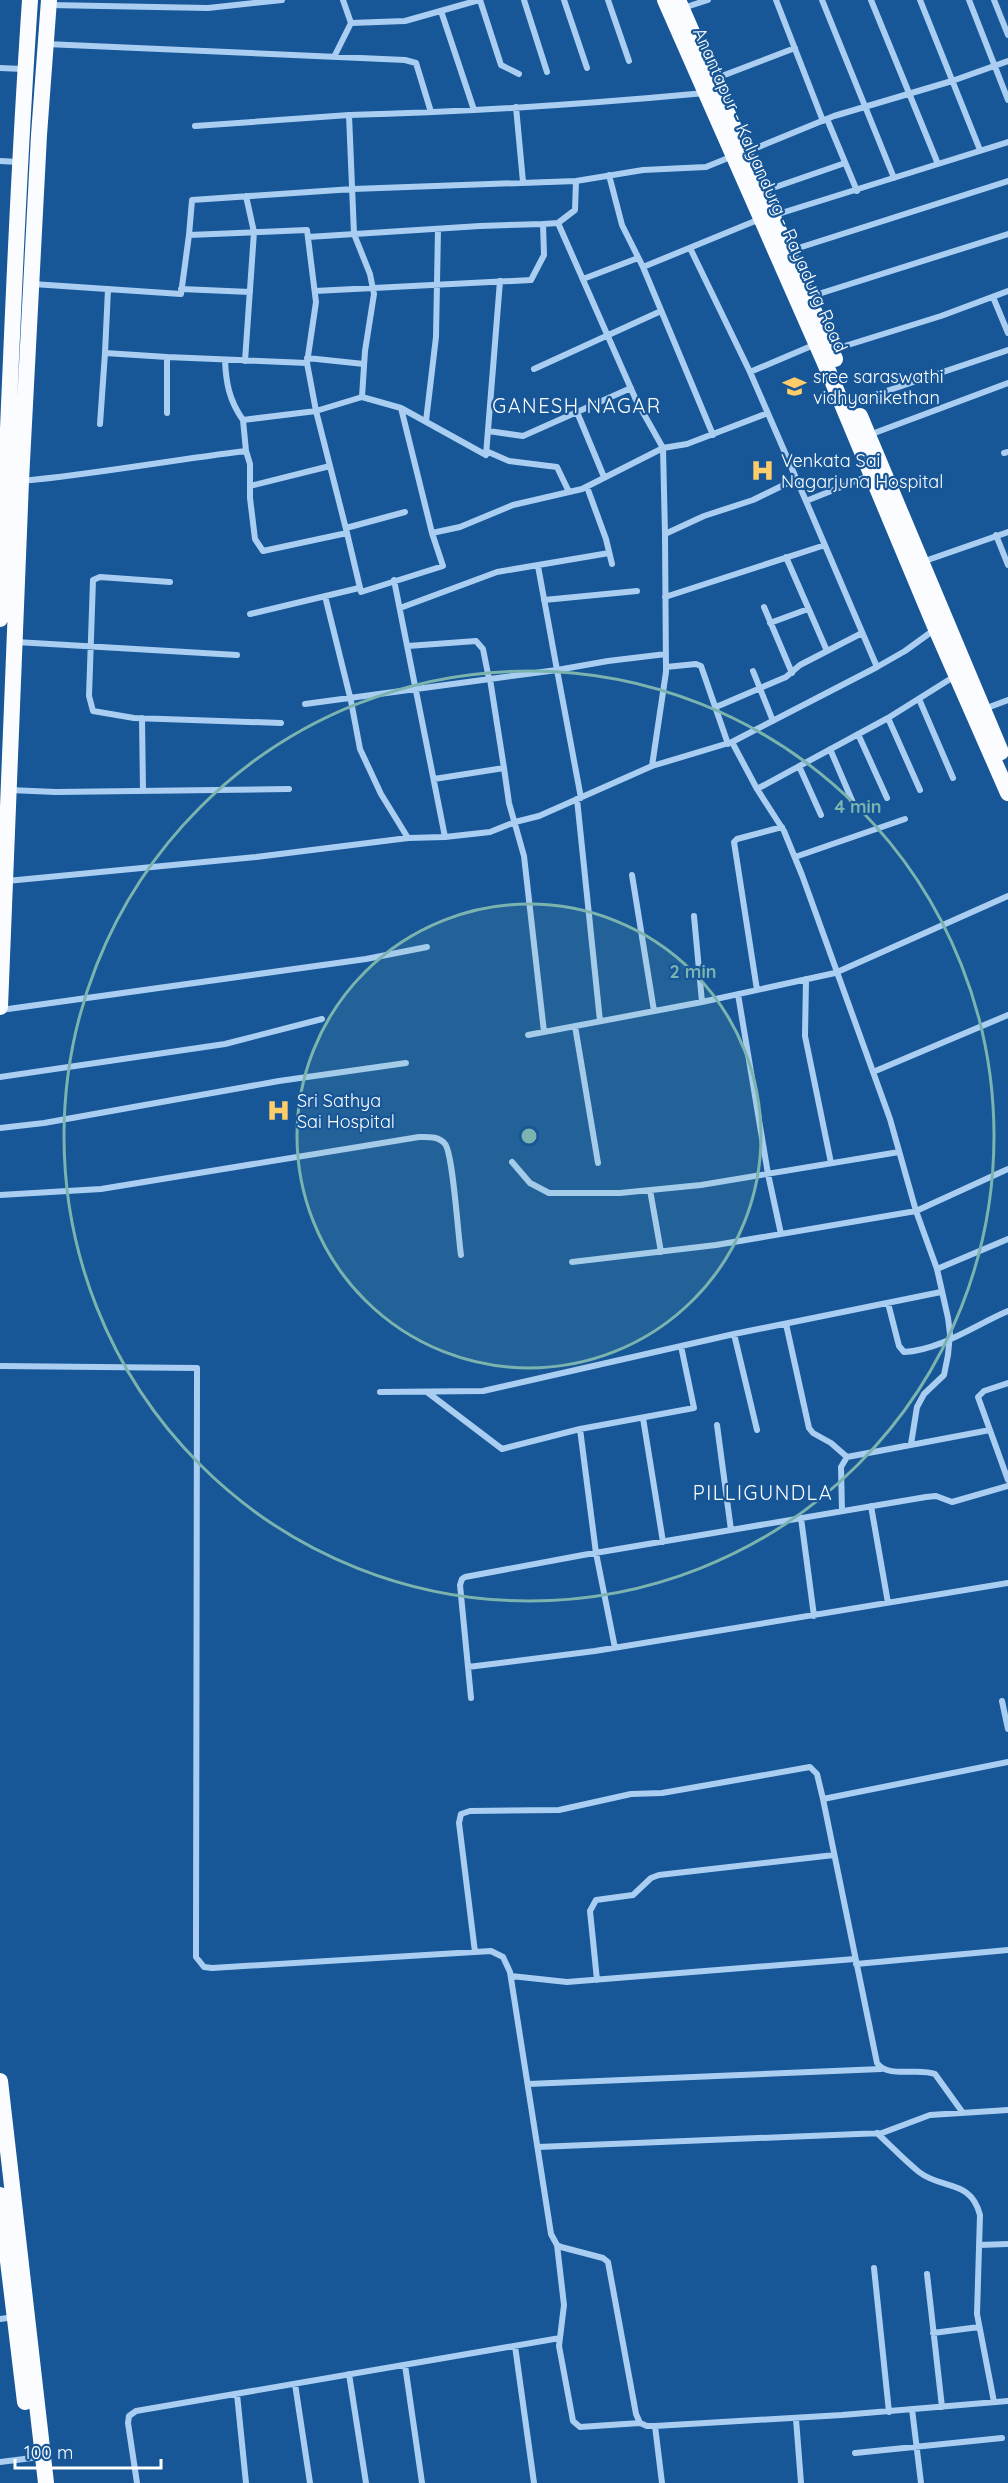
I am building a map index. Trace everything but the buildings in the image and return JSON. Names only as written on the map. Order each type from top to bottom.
[{"type":"highway","points":[[0,619],[4,414],[10,348],[30,0]]},
{"type":"highway","name":"Anantapur - Kalyandurg - Rayadurg Road","points":[[665,0],[709,86],[825,345],[854,402],[922,562],[956,675],[1008,793]]},
{"type":"highway","points":[[0,1009],[3,882],[21,481],[49,2]]},
{"type":"highway","name":"Anantapur - Kalyandurg - Rayadurg Road","points":[[680,4],[709,86]]},
{"type":"highway","points":[[25,64],[44,61]]},
{"type":"highway","name":"Anantapur - Kalyandurg - Rayadurg Road","points":[[740,154],[763,192],[767,217],[789,251],[809,297],[871,475],[941,626],[984,709],[1008,767]]},
{"type":"highway","points":[[0,2081],[46,2483]]},
{"type":"highway","points":[[0,2195],[8,2318],[36,2483]]},
{"type":"street","points":[[49,2],[208,8],[282,0]]},
{"type":"street","points":[[334,57],[351,23],[343,0]]},
{"type":"street","points":[[351,23],[405,21],[480,0],[501,65],[519,74]]},
{"type":"street","points":[[524,0],[547,72]]},
{"type":"street","points":[[564,0],[587,68]]},
{"type":"street","points":[[608,0],[628,61]]},
{"type":"street","points":[[680,4],[708,0]]},
{"type":"street","points":[[776,0],[857,191]]},
{"type":"street","points":[[822,0],[894,178]]},
{"type":"street","points":[[871,0],[938,164]]},
{"type":"street","points":[[920,0],[980,150]]},
{"type":"street","points":[[969,0],[1008,100]]},
{"type":"street","points":[[994,0],[1008,35]]},
{"type":"street","points":[[441,11],[474,110]]},
{"type":"street","points":[[45,44],[416,63],[431,112]]},
{"type":"street","points":[[195,126],[349,115],[516,107],[709,86],[795,48]]},
{"type":"street","points":[[32,284],[181,294],[192,200],[353,189],[576,181],[643,170],[706,167],[825,120],[952,81],[1008,61]]},
{"type":"street","points":[[0,68],[25,64]]},
{"type":"street","points":[[516,107],[523,182]]},
{"type":"street","points":[[349,115],[348,144],[353,189],[354,234],[370,274],[374,294],[364,364],[362,398]]},
{"type":"street","points":[[643,267],[767,217],[857,191],[1008,142]]},
{"type":"street","points":[[0,161],[20,162]]},
{"type":"street","points":[[763,192],[845,163]]},
{"type":"street","points":[[609,176],[622,225],[643,267],[713,435]]},
{"type":"street","points":[[308,237],[558,223],[574,210],[576,181]]},
{"type":"street","points":[[789,251],[1008,181]]},
{"type":"street","points":[[245,361],[254,232],[246,196]]},
{"type":"street","points":[[558,223],[631,388],[663,448],[666,667],[652,766]]},
{"type":"street","points":[[315,291],[531,280],[544,255],[543,224]]},
{"type":"street","points":[[426,421],[436,337],[438,229]]},
{"type":"street","points":[[189,235],[307,230],[316,302],[307,361],[316,411],[361,592],[443,566],[432,533],[401,408]]},
{"type":"street","points":[[809,297],[1008,234]]},
{"type":"street","points":[[690,248],[750,372],[877,667]]},
{"type":"street","points":[[583,279],[639,258]]},
{"type":"street","points":[[243,420],[316,411],[362,398],[401,408],[486,455],[500,281]]},
{"type":"street","points":[[100,424],[108,289]]},
{"type":"street","points":[[181,289],[250,292]]},
{"type":"street","points":[[750,372],[825,345],[1008,291]]},
{"type":"street","points":[[993,297],[1008,333]]},
{"type":"street","points":[[534,369],[660,311]]},
{"type":"street","points":[[854,402],[1008,350]]},
{"type":"street","points":[[105,353],[245,361],[364,364]]},
{"type":"street","points":[[167,357],[167,413]]},
{"type":"street","points":[[225,360],[228,391],[243,420],[246,451],[250,464],[255,539],[263,551],[346,531],[405,513]]},
{"type":"street","points":[[868,435],[1008,383]]},
{"type":"street","points":[[488,431],[523,436],[631,388]]},
{"type":"street","points":[[577,412],[604,477]]},
{"type":"street","points":[[432,533],[460,527],[513,506],[587,487],[663,448],[687,444],[768,413]]},
{"type":"street","points":[[21,481],[86,475],[170,460],[246,451]]},
{"type":"street","points":[[486,451],[508,461],[557,467],[569,492]]},
{"type":"street","points":[[250,486],[330,466]]},
{"type":"street","points":[[806,501],[871,475]]},
{"type":"street","points":[[665,534],[704,516],[753,500],[796,479]]},
{"type":"street","points":[[587,487],[612,564]]},
{"type":"street","points":[[922,562],[1008,532]]},
{"type":"street","points":[[996,536],[1008,565]]},
{"type":"street","points":[[666,597],[825,545]]},
{"type":"street","points":[[400,608],[497,572],[609,553]]},
{"type":"street","points":[[786,557],[827,651]]},
{"type":"street","points":[[538,566],[579,799],[600,1021]]},
{"type":"street","points":[[170,582],[100,577],[93,580],[89,696],[92,709],[96,713],[142,718],[281,723]]},
{"type":"street","points":[[394,580],[445,837]]},
{"type":"street","points":[[250,614],[359,588]]},
{"type":"street","points":[[544,600],[637,591]]},
{"type":"street","points":[[325,596],[360,749],[381,794],[408,838]]},
{"type":"street","points":[[764,607],[792,673]]},
{"type":"street","points":[[770,623],[808,609]]},
{"type":"street","points":[[3,882],[256,857],[408,838],[490,832],[539,816],[652,766],[730,743],[877,667],[941,626]]},
{"type":"street","points":[[716,707],[792,673],[800,665],[862,633]]},
{"type":"street","points":[[408,646],[476,641],[483,649],[490,679],[509,803],[524,856],[544,1032]]},
{"type":"street","points":[[14,642],[237,655]]},
{"type":"street","points":[[305,704],[666,654]]},
{"type":"street","points":[[666,667],[699,665],[730,743],[782,827],[873,1072],[916,1211],[937,1269],[948,1318],[950,1339],[944,1375],[924,1394],[917,1407],[911,1444]]},
{"type":"street","points":[[753,670],[773,721]]},
{"type":"street","points":[[757,789],[888,718],[956,675]]},
{"type":"street","points":[[919,699],[953,778]]},
{"type":"street","points":[[984,709],[1008,700]]},
{"type":"street","points":[[142,718],[142,791]]},
{"type":"street","points":[[888,718],[920,790]]},
{"type":"street","points":[[858,734],[887,798]]},
{"type":"street","points":[[830,749],[854,805]]},
{"type":"street","points":[[800,766],[821,816]]},
{"type":"street","points":[[434,779],[504,768]]},
{"type":"street","points":[[8,790],[289,789]]},
{"type":"street","points":[[795,857],[904,819]]},
{"type":"street","points":[[757,990],[734,845],[737,839],[782,827]]},
{"type":"street","points":[[632,875],[654,1011]]},
{"type":"street","points":[[528,1035],[702,1002],[837,971],[1008,896]]},
{"type":"street","points":[[694,916],[702,1002]]},
{"type":"street","points":[[0,1009],[366,959],[427,947]]},
{"type":"street","points":[[806,979],[805,1036],[831,1163]]},
{"type":"street","points":[[738,994],[768,1174],[781,1234]]},
{"type":"street","points":[[873,1072],[1008,1016]]},
{"type":"street","points":[[0,1077],[225,1044],[322,1019]]},
{"type":"street","points":[[576,1026],[598,1163]]},
{"type":"street","points":[[0,1128],[44,1123],[279,1081],[406,1064]]},
{"type":"street","points":[[0,1195],[101,1189],[419,1137],[438,1138],[444,1142],[450,1155],[461,1255]]},
{"type":"street","points":[[512,1162],[530,1183],[549,1193],[650,1191],[701,1185],[899,1152]]},
{"type":"street","points":[[572,1262],[781,1234],[916,1211],[1008,1169]]},
{"type":"street","points":[[650,1191],[661,1251]]},
{"type":"street","points":[[937,1269],[1008,1239]]},
{"type":"street","points":[[380,1392],[483,1391],[734,1334],[941,1292]]},
{"type":"street","points":[[888,1303],[902,1351],[916,1350],[950,1339],[1008,1311]]},
{"type":"street","points":[[786,1324],[808,1428],[847,1457]]},
{"type":"street","points":[[734,1334],[757,1430]]},
{"type":"street","points":[[427,1391],[502,1449],[580,1429],[694,1408],[681,1346]]},
{"type":"street","points":[[0,1366],[197,1368],[195,1948],[199,1963],[204,1967],[212,1968],[491,1951],[503,1957],[511,1976],[551,2234],[557,2245],[564,2305],[560,2351],[571,2418],[576,2425],[580,2427],[640,2423],[655,2426],[796,2419],[1008,2401]]},
{"type":"street","points":[[1008,1383],[979,1394],[978,1399],[1008,1480]]},
{"type":"street","points":[[643,1418],[663,1542]]},
{"type":"street","points":[[717,1425],[731,1530]]},
{"type":"street","points":[[580,1429],[596,1552],[615,1648]]},
{"type":"street","points":[[842,1511],[841,1467],[847,1457],[990,1430]]},
{"type":"street","points":[[471,1698],[460,1586],[462,1579],[596,1552],[933,1496],[952,1502],[1008,1486]]},
{"type":"street","points":[[871,1506],[888,1603]]},
{"type":"street","points":[[801,1518],[814,1616]]},
{"type":"street","points":[[468,1667],[615,1648],[1008,1583]]},
{"type":"street","points":[[1002,1701],[1008,1729]]},
{"type":"street","points":[[823,1799],[1008,1762]]},
{"type":"street","points":[[475,1952],[459,1823],[461,1814],[470,1811],[559,1810],[631,1794],[662,1792],[806,1767],[812,1768],[817,1774],[823,1799],[874,2055],[881,2069]]},
{"type":"street","points":[[597,1980],[590,1911],[596,1900],[633,1895],[648,1881],[659,1875],[834,1855]]},
{"type":"street","points":[[511,1976],[560,1982],[1008,1950]]},
{"type":"street","points":[[528,2084],[881,2069],[928,2071],[935,2074],[963,2113]]},
{"type":"street","points":[[537,2147],[877,2133],[930,2115],[1008,2110]]},
{"type":"street","points":[[877,2133],[920,2173],[968,2192],[975,2199],[980,2216],[977,2314],[994,2402]]},
{"type":"street","points":[[979,2245],[1008,2244]]},
{"type":"street","points":[[557,2245],[603,2258],[608,2262],[636,2414],[640,2423]]},
{"type":"street","points":[[874,2268],[889,2412]]},
{"type":"street","points":[[927,2274],[942,2407]]},
{"type":"street","points":[[933,2333],[979,2327]]},
{"type":"street","points":[[137,2483],[128,2423],[132,2413],[560,2338]]},
{"type":"street","points":[[515,2346],[534,2483]]},
{"type":"street","points":[[405,2365],[422,2483]]},
{"type":"street","points":[[349,2374],[366,2483]]},
{"type":"street","points":[[295,2384],[310,2483]]},
{"type":"street","points":[[237,2394],[246,2483]]},
{"type":"street","points":[[912,2409],[921,2483]]},
{"type":"street","points":[[796,2419],[801,2483]]},
{"type":"street","points":[[655,2426],[662,2483]]},
{"type":"street","points":[[855,2453],[1002,2438]]},
{"type":"street","points":[[0,2462],[32,2458]]},
{"type":"place","name":"sree saraswathi vidhyanikethan","points":[[795,387]]},
{"type":"place","name":"Venkata Sai Nagarjuna Hospital","points":[[763,471]]},
{"type":"place","name":"Sri Sathya Sai Hospital","points":[[279,1111]]},
{"type":"district","name":"GANESH NAGAR","points":[[577,406]]},
{"type":"district","name":"PILLIGUNDLA","points":[[763,1493]]}]
